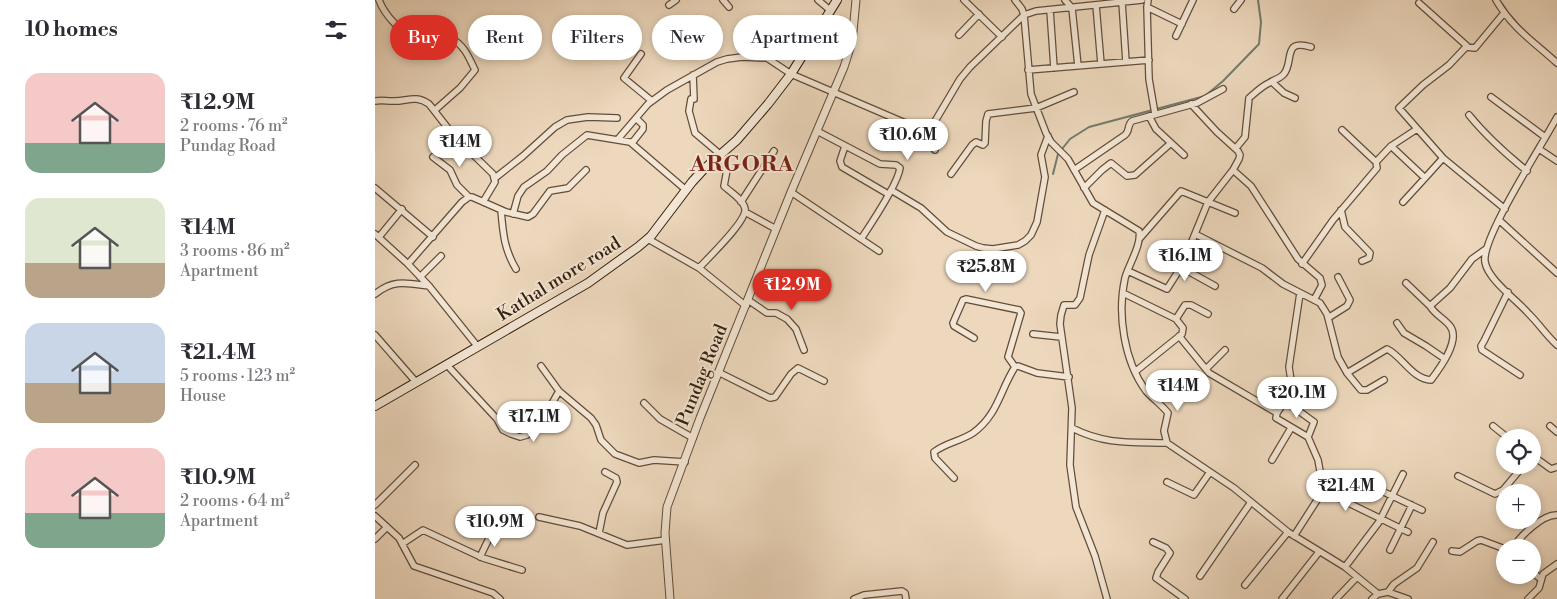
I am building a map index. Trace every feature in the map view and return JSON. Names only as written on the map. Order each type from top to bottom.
[{"type":"main road","name":"Kathal more road","points":[[375,406],[588,283],[610,269],[647,239],[703,170],[721,155],[752,123],[791,74],[837,0]]},
{"type":"street","points":[[379,0],[387,16],[411,36],[418,38],[436,36],[451,38],[465,50],[475,70],[460,88],[435,110]]},
{"type":"street","points":[[669,5],[676,0]]},
{"type":"street","points":[[723,0],[729,8]]},
{"type":"street","points":[[818,0],[831,10]]},
{"type":"street","name":"Pundag Road","points":[[670,596],[666,540],[667,507],[718,372],[834,92],[852,42],[856,0]]},
{"type":"street","points":[[964,0],[1002,37]]},
{"type":"street","points":[[1015,0],[1022,9],[1031,94],[1051,142],[1068,159],[1093,202],[1136,228],[1139,231],[1140,238]]},
{"type":"street","points":[[1065,0],[1072,8],[1078,66]]},
{"type":"street","points":[[928,132],[960,78],[1023,15],[1036,11],[1142,0]]},
{"type":"street","points":[[1148,0],[1150,85],[1156,129],[1184,155]]},
{"type":"street","points":[[1176,36],[1193,0]]},
{"type":"street","points":[[1234,9],[1241,0]]},
{"type":"street","points":[[1496,0],[1504,13],[1529,40],[1557,63]]},
{"type":"street","points":[[1122,2],[1126,62]]},
{"type":"street","points":[[1419,4],[1467,46],[1475,48],[1504,13]]},
{"type":"street","points":[[1096,5],[1101,64]]},
{"type":"street","points":[[1147,7],[1182,24]]},
{"type":"street","points":[[1050,10],[1053,68]]},
{"type":"street","points":[[959,35],[979,14]]},
{"type":"street","points":[[1236,148],[1245,137],[1248,100],[1257,91],[1284,74],[1289,53],[1293,48],[1299,45],[1311,47]]},
{"type":"street","points":[[1467,46],[1449,65],[1400,107],[1400,110],[1443,158],[1505,209]]},
{"type":"street","points":[[618,139],[652,102],[667,90],[723,60],[742,57],[767,58],[791,74],[928,132],[937,140],[935,150]]},
{"type":"street","points":[[637,60],[624,78],[652,102]]},
{"type":"street","points":[[1028,70],[1149,60]]},
{"type":"street","points":[[693,75],[693,99],[689,111],[695,133],[721,155],[728,172],[724,186],[745,208],[745,212],[725,241],[699,268]]},
{"type":"street","points":[[1272,82],[1284,93],[1295,98]]},
{"type":"street","points":[[1073,170],[1125,135],[1132,121],[1207,99],[1223,89]]},
{"type":"street","points":[[951,174],[965,152],[972,145],[976,142],[983,145],[985,143],[988,114],[1036,108],[1075,92]]},
{"type":"street","points":[[1491,97],[1545,138]]},
{"type":"street","points":[[375,101],[394,101],[411,98],[419,99],[429,104],[455,136],[495,178]]},
{"type":"street","points":[[1128,271],[1167,289],[1180,271],[1208,202],[1233,170],[1239,159],[1239,152],[1236,148],[1217,132],[1191,104]]},
{"type":"street","points":[[1469,115],[1479,128],[1527,171]]},
{"type":"street","points":[[483,202],[493,187],[495,178],[523,156],[555,126],[567,120],[587,116],[617,118]]},
{"type":"street","points":[[1557,117],[1499,220],[1486,249],[1485,256],[1487,268],[1493,277],[1557,346]]},
{"type":"street","points":[[632,143],[643,129],[643,125],[636,118]]},
{"type":"street","points":[[1375,162],[1391,146],[1417,129]]},
{"type":"street","points":[[1302,264],[1341,210],[1375,172],[1378,166],[1343,130]]},
{"type":"street","points":[[817,131],[882,165],[895,165],[899,167],[900,170],[889,192],[861,239]]},
{"type":"street","points":[[513,214],[518,196],[523,187],[547,171],[581,138],[587,135],[632,143],[686,190]]},
{"type":"street","points":[[845,146],[840,159],[842,167],[921,208],[947,232],[976,246],[993,249],[1018,245],[1031,235],[1037,222],[1045,177],[1041,153],[1048,136]]},
{"type":"street","points":[[1084,188],[1111,163],[1127,176],[1135,175],[1171,143]]},
{"type":"street","points":[[1391,146],[1425,178]]},
{"type":"street","points":[[1539,150],[1557,161]]},
{"type":"street","points":[[741,202],[774,151]]},
{"type":"street","points":[[433,157],[450,170],[457,185],[469,197],[523,217],[530,217],[547,194],[555,190],[567,188],[586,170]]},
{"type":"street","points":[[1403,202],[1443,158]]},
{"type":"street","points":[[1233,170],[1251,186],[1302,264],[1320,278],[1322,282],[1314,300]]},
{"type":"street","points":[[375,188],[433,237]]},
{"type":"street","points":[[1167,443],[1164,431],[1168,413],[1147,392],[1127,352],[1123,332],[1123,293],[1128,271],[1140,238],[1181,191],[1235,213]]},
{"type":"street","points":[[791,192],[879,251]]},
{"type":"street","points":[[408,264],[462,202],[469,197]]},
{"type":"street","points":[[402,209],[377,236],[429,286],[478,347]]},
{"type":"street","points":[[501,210],[505,247],[516,269]]},
{"type":"street","points":[[1105,210],[1089,254],[1079,301],[1075,305],[1066,304],[1063,308],[1061,315],[1061,337],[1069,377],[1072,408],[1070,465],[1075,501],[1095,556],[1107,599]]},
{"type":"street","points":[[1341,210],[1345,227],[1370,253],[1369,258],[1362,261]]},
{"type":"street","points":[[745,212],[777,229]]},
{"type":"street","points":[[1499,220],[1557,273]]},
{"type":"street","points":[[1195,234],[1262,268],[1283,284],[1323,306],[1338,357],[1357,386],[1364,391],[1384,380]]},
{"type":"street","points":[[647,239],[699,268],[747,303],[767,313],[776,313],[787,319],[796,329],[804,350]]},
{"type":"street","points":[[1431,306],[1450,288],[1471,259],[1486,249]]},
{"type":"street","points":[[420,277],[441,256]]},
{"type":"street","points":[[1183,263],[1186,270],[1215,286]]},
{"type":"street","points":[[1328,318],[1349,303],[1349,296],[1338,277]]},
{"type":"street","points":[[375,294],[389,284],[397,282],[429,286]]},
{"type":"street","points":[[1347,373],[1387,349],[1411,369],[1429,380],[1445,359],[1451,347],[1453,332],[1431,306],[1406,283]]},
{"type":"street","points":[[1508,292],[1483,341],[1482,350],[1519,375]]},
{"type":"street","points":[[1123,293],[1177,319],[1183,328],[1183,332],[1179,336],[1136,371]]},
{"type":"street","points":[[1300,293],[1289,367],[1292,387],[1276,418],[1308,437],[1318,460],[1324,493]]},
{"type":"street","points":[[974,338],[953,323],[963,300],[966,299],[1019,310],[1021,314],[1008,357],[1015,367]]},
{"type":"street","points":[[1177,319],[1187,304],[1208,314]]},
{"type":"street","points":[[1397,323],[1404,333],[1445,359]]},
{"type":"street","points":[[1033,334],[1061,337]]},
{"type":"street","points":[[375,335],[416,382]]},
{"type":"street","points":[[1179,336],[1206,369],[1216,378],[1277,413]]},
{"type":"street","points":[[1206,369],[1225,350]]},
{"type":"street","points":[[447,366],[497,419],[503,430],[518,436],[527,435],[537,428],[559,391]]},
{"type":"street","points":[[541,366],[559,391],[589,416],[596,425],[601,440],[615,454],[639,463],[654,460],[685,462]]},
{"type":"street","points":[[1015,367],[1018,366],[1037,373],[1069,377]]},
{"type":"street","points":[[954,478],[935,458],[934,452],[957,442],[983,424],[999,401],[1015,367]]},
{"type":"street","points":[[718,372],[770,398],[775,397],[795,369],[801,369],[824,381]]},
{"type":"street","points":[[1285,401],[1313,420],[1314,425],[1308,437]]},
{"type":"street","points":[[644,404],[660,419],[693,438]]},
{"type":"street","points":[[1493,426],[1497,429]]},
{"type":"street","points":[[1550,426],[1557,432]]},
{"type":"street","points":[[1072,428],[1087,436],[1108,441],[1167,443],[1251,502],[1288,532],[1345,567],[1378,594]]},
{"type":"street","points":[[1272,460],[1291,428]]},
{"type":"street","points":[[1541,462],[1551,469],[1557,467]]},
{"type":"street","points":[[375,505],[415,465]]},
{"type":"street","points":[[599,533],[603,513],[617,482],[615,478],[605,472]]},
{"type":"street","points":[[1167,482],[1194,495],[1210,472]]},
{"type":"street","points":[[1345,567],[1381,518],[1403,474]]},
{"type":"street","points":[[1458,476],[1495,494],[1503,490],[1516,474]]},
{"type":"street","points":[[1352,477],[1422,510]]},
{"type":"street","points":[[1324,493],[1331,494],[1408,532]]},
{"type":"street","points":[[1294,536],[1324,493]]},
{"type":"street","points":[[1199,576],[1251,502]]},
{"type":"street","points":[[1390,550],[1412,505]]},
{"type":"street","points":[[1521,539],[1545,518],[1557,515]]},
{"type":"street","points":[[375,516],[399,538],[414,566],[493,593],[500,599]]},
{"type":"street","points":[[539,517],[580,526],[627,545],[666,540]]},
{"type":"street","points":[[480,557],[493,530],[497,526]]},
{"type":"street","points":[[375,539],[387,527]]},
{"type":"street","points":[[402,544],[423,530],[480,557],[522,570]]},
{"type":"street","points":[[1245,585],[1288,532]]},
{"type":"street","points":[[1452,551],[1460,552],[1481,540],[1496,546]]},
{"type":"street","points":[[1153,542],[1166,548],[1170,553],[1156,578],[1185,599]]},
{"type":"street","points":[[1389,592],[1394,584],[1417,568],[1433,542]]},
{"type":"street","points":[[1282,599],[1319,552]]},
{"type":"street","points":[[1541,580],[1546,571],[1557,564]]},
{"type":"street","points":[[1336,599],[1357,577]]},
{"type":"street","points":[[1528,599],[1539,588],[1540,584]]},
{"type":"street","points":[[854,599],[864,595],[901,591],[905,592],[906,599]]},
{"type":"street","points":[[1372,599],[1378,594],[1389,592],[1408,599]]},
{"type":"waterway","points":[[1053,174],[1058,154],[1070,139],[1089,127],[1205,96],[1223,81],[1259,44],[1261,22],[1258,0]]},
{"type":"district","name":"ARGORA","points":[[742,164]]}]
